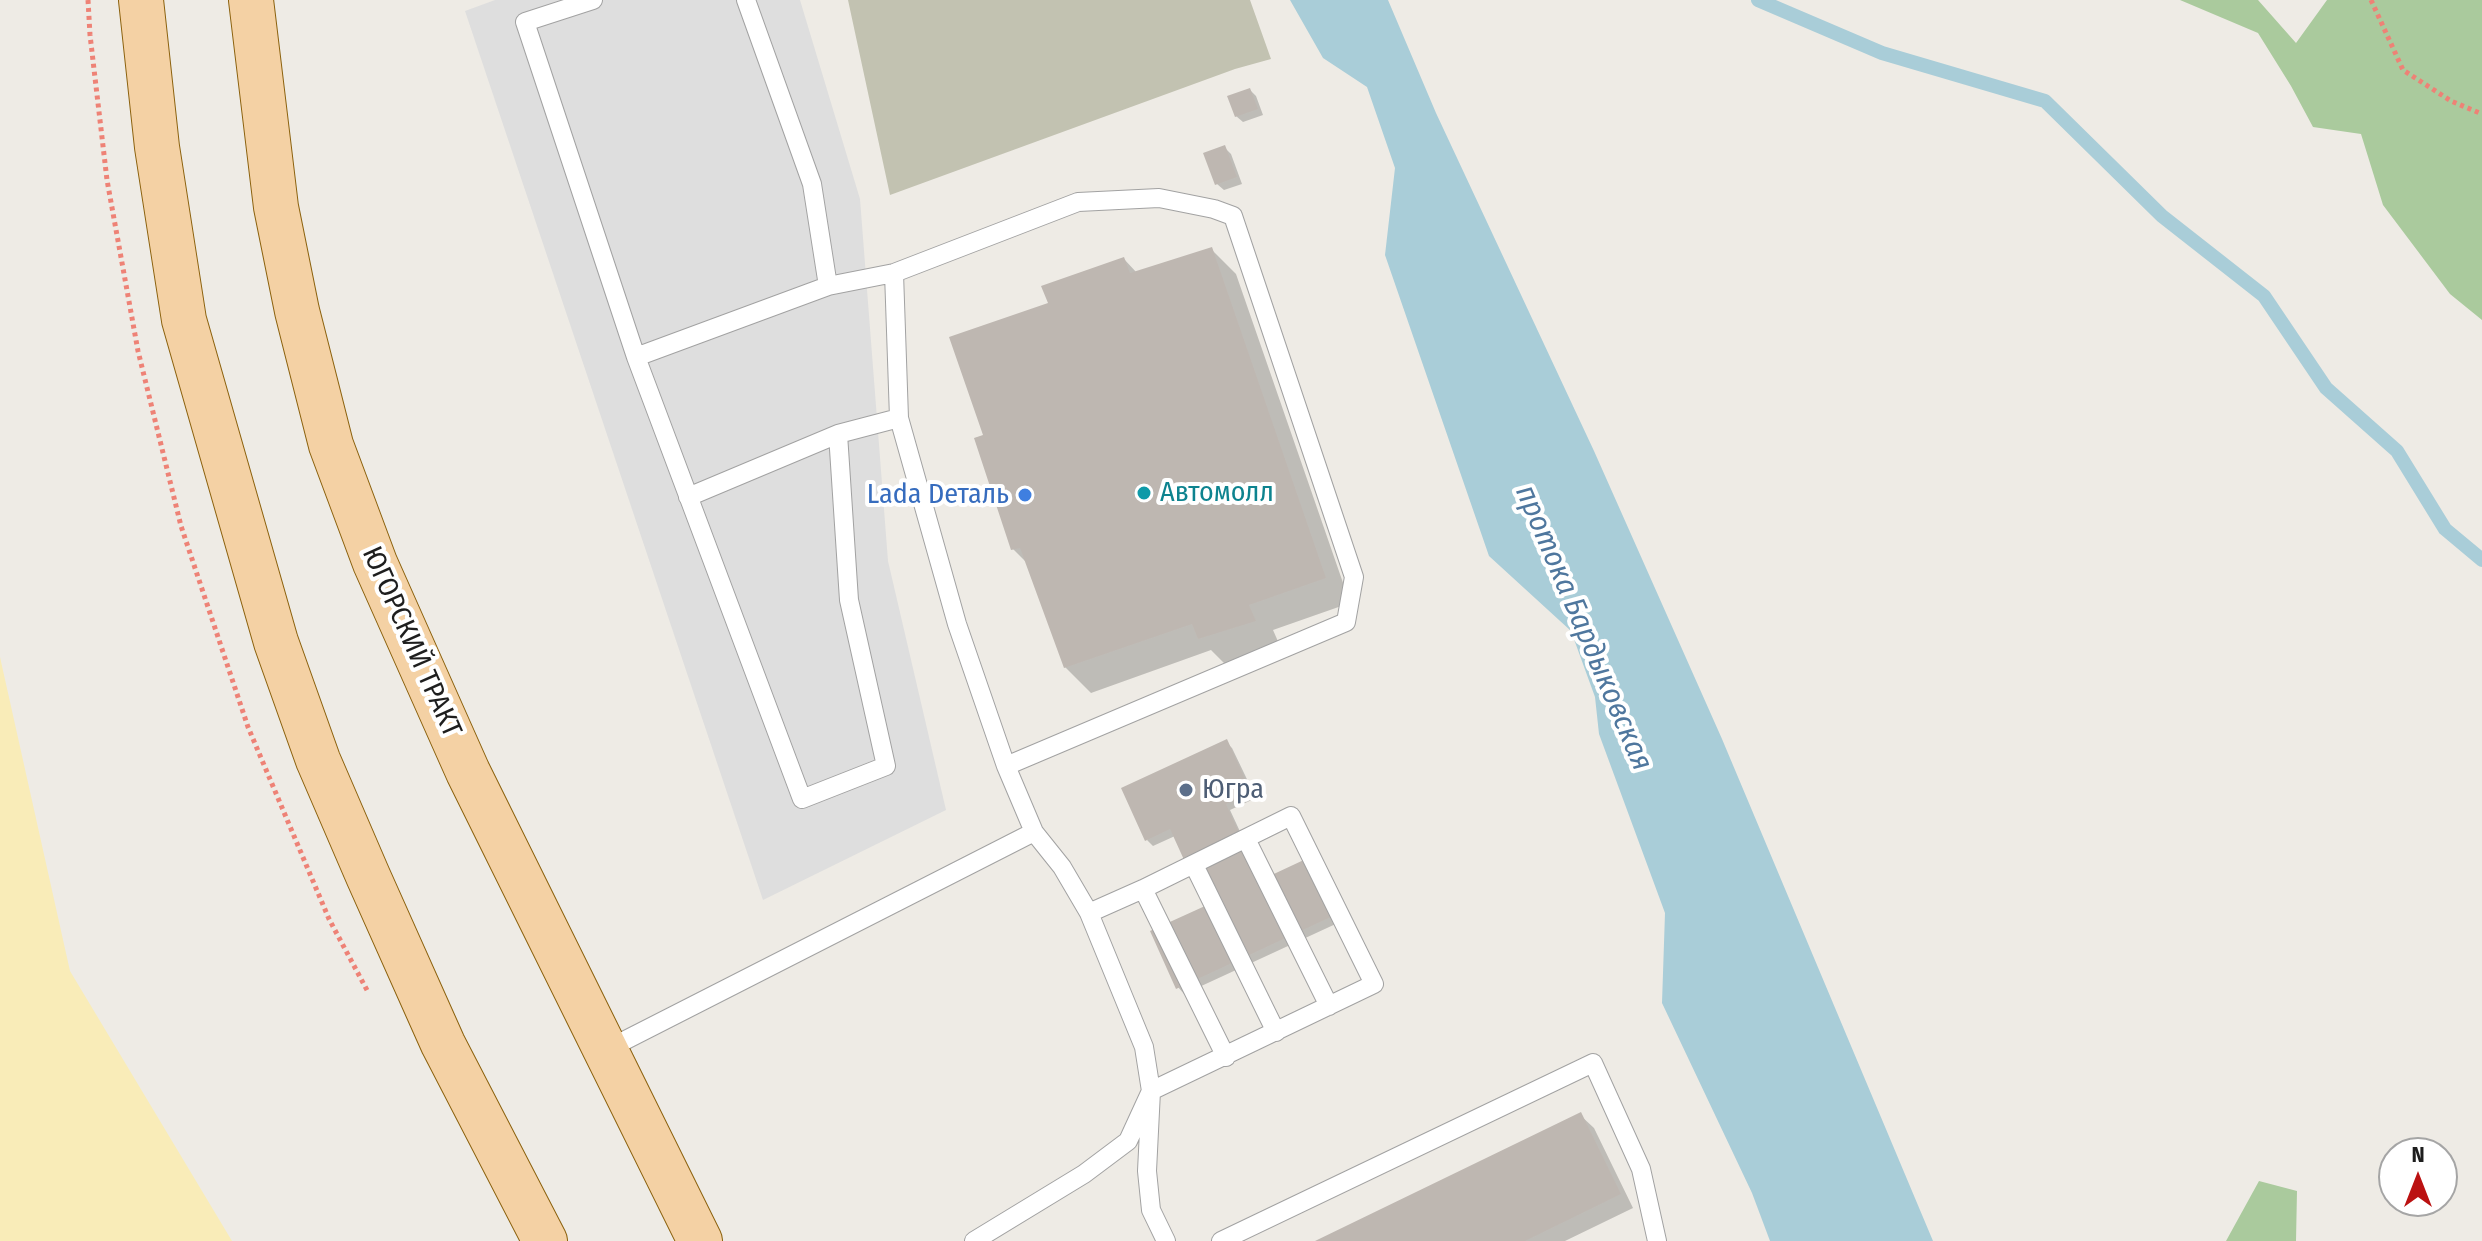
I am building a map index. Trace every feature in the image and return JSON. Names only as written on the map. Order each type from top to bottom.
[{"type":"main road","points":[[141,0],[157,147],[184,320],[276,642],[318,760],[443,1044],[545,1241]]},
{"type":"main road","name":"ЮГОРСКИЙ ТРАКТ","points":[[251,0],[276,207],[297,311],[331,445],[375,563],[468,772],[700,1241]]},
{"type":"lane","points":[[593,0],[525,22],[636,357],[802,799],[886,766],[849,600],[838,434]]},
{"type":"lane","points":[[746,0],[812,184],[828,286]]},
{"type":"lane","points":[[636,357],[828,286],[894,273],[1078,202],[1159,198],[1233,216],[1354,577],[1346,622],[1006,766]]},
{"type":"lane","points":[[894,273],[899,418],[957,624],[1006,766],[1034,832],[1062,867],[1089,913],[1144,1047],[1151,1091],[1147,1171],[1151,1210],[1166,1241]]},
{"type":"lane","points":[[688,497],[838,434],[899,418]]},
{"type":"lane","points":[[974,1241],[1084,1174],[1128,1141],[1151,1091],[1374,984],[1291,816],[1089,913]]},
{"type":"lane","points":[[605,1051],[1034,832]]},
{"type":"lane","points":[[1246,839],[1329,1006]]},
{"type":"lane","points":[[1194,865],[1276,1032]]},
{"type":"lane","points":[[1143,889],[1226,1057]]},
{"type":"lane","points":[[1221,1241],[1593,1063],[1641,1169],[1657,1241]]},
{"type":"path","points":[[2371,0],[2403,70],[2451,101],[2482,114]]},
{"type":"shaded area","points":[[495,0],[800,0],[860,199],[888,561],[946,810],[763,900],[465,11]]},
{"type":"shaded area","points":[[848,0],[1250,0],[1271,59],[1235,69],[890,195]]},
{"type":"green space","points":[[2180,0],[2258,0],[2296,43],[2327,0],[2482,0],[2482,320],[2450,294],[2383,205],[2361,134],[2313,127],[2258,33]]},
{"type":"green space","points":[[2259,1181],[2297,1191],[2296,1241],[2226,1241]]},
{"type":"sand","points":[[0,657],[70,971],[232,1241],[0,1241]]},
{"type":"water","name":"протока Бардыковская","points":[[1290,0],[1388,0],[1436,113],[1594,451],[1722,739],[1933,1241],[1770,1241],[1752,1193],[1662,1003],[1665,913],[1599,734],[1595,697],[1571,631],[1489,556],[1385,255],[1395,168],[1367,87],[1323,58]]},
{"type":"building","points":[[1250,88],[1258,109],[1235,117],[1227,96]]},
{"type":"building","points":[[1225,145],[1237,177],[1215,185],[1203,153]]},
{"type":"building","name":"Автомолл","points":[[1212,247],[1326,578],[1249,605],[1256,621],[1198,639],[1192,624],[1064,668],[1020,548],[1011,550],[974,438],[983,435],[949,337],[1048,303],[1041,286],[1124,257],[1130,273]]},
{"type":"building","points":[[1227,739],[1251,792],[1226,804],[1261,880],[1308,858],[1335,915],[1176,989],[1150,931],[1205,906],[1170,829],[1145,841],[1121,788]]},
{"type":"building","points":[[1581,1112],[1621,1194],[1525,1241],[1315,1241]]},
{"type":"waterway","points":[[1758,0],[1882,53],[2045,101],[2162,216],[2264,296],[2326,388],[2397,451],[2445,529],[2482,560]]},
{"type":"place","name":"Автомолл","points":[[1144,493]]},
{"type":"place","name":"Lada Dеталь","points":[[1025,495]]},
{"type":"place","name":"Югра","points":[[1186,790]]}]
